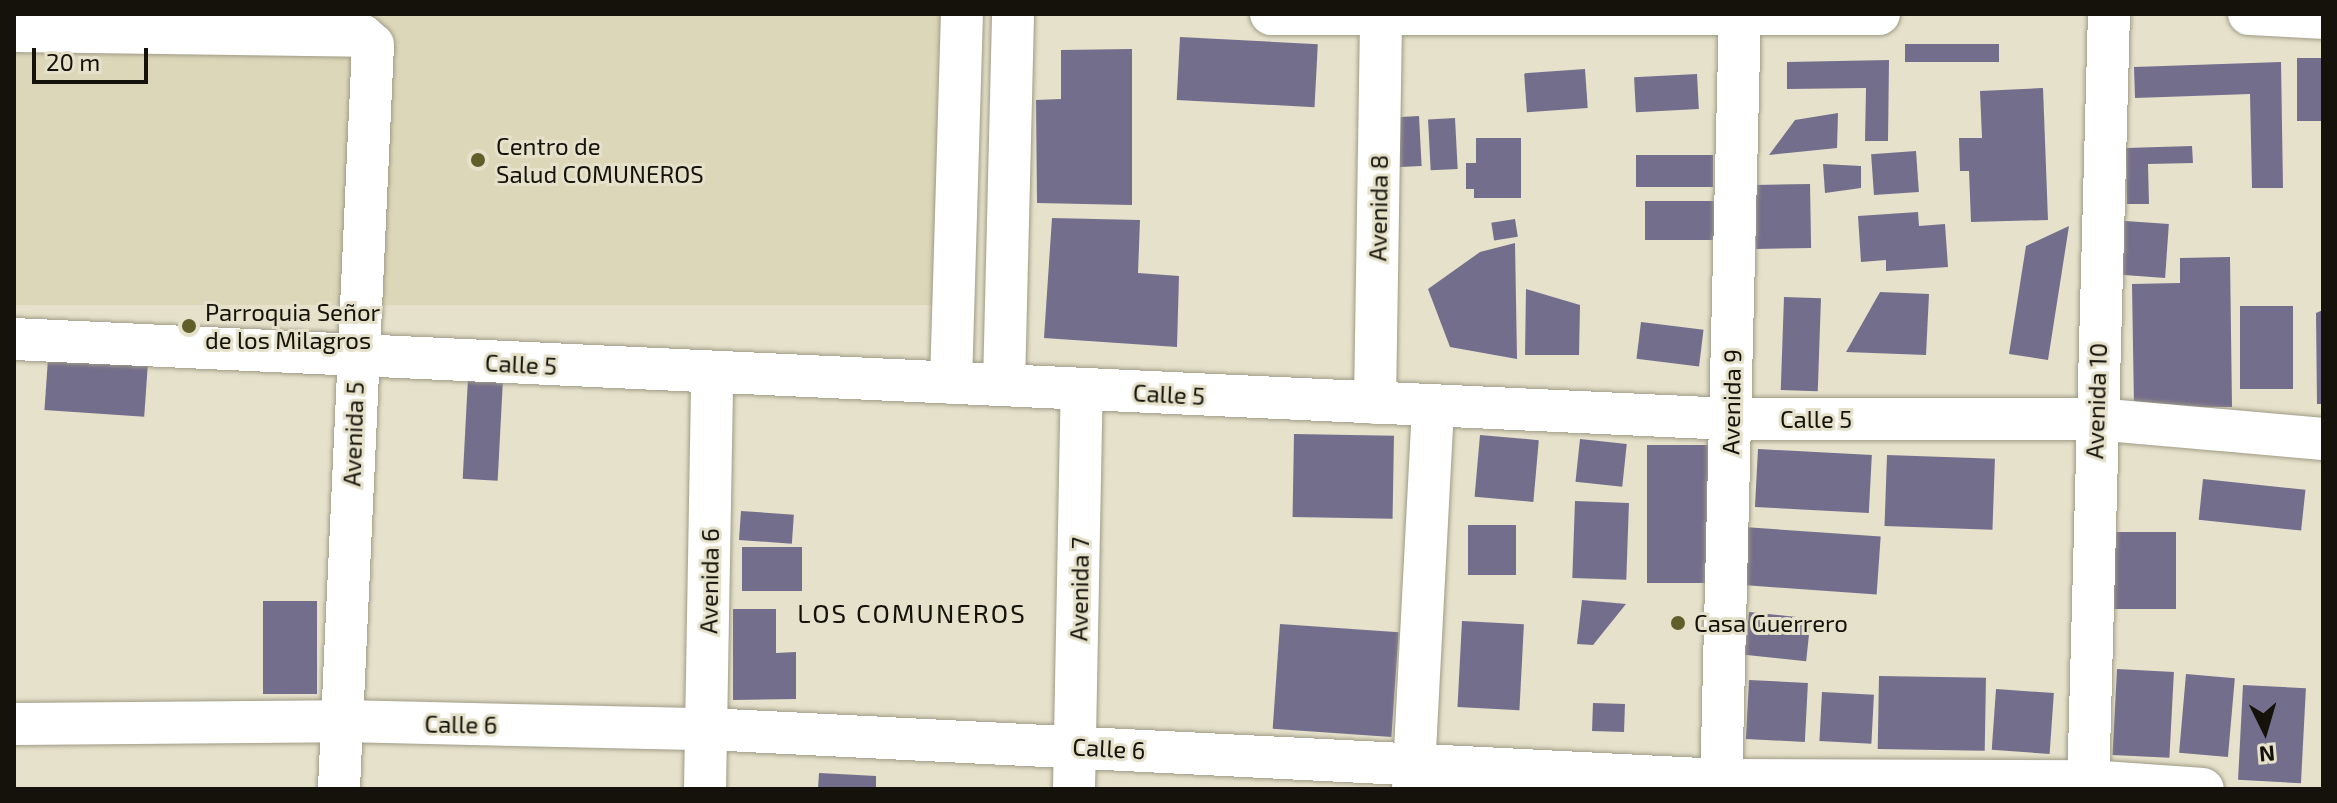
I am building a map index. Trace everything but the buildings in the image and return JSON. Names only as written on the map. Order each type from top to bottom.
[{"type":"street","points":[[951,383],[962,14]]},
{"type":"street","points":[[1004,385],[1013,14]]},
{"type":"street","points":[[1271,14],[1879,14]]},
{"type":"street","name":"Avenida 10","points":[[2088,785],[2095,419],[2109,14]]},
{"type":"street","points":[[2249,14],[2323,18]]},
{"type":"street","name":"Avenida 8","points":[[1375,403],[1381,15]]},
{"type":"street","name":"Avenida 9","points":[[1721,785],[1740,16]]},
{"type":"street","name":"Avenida 5","points":[[14,31],[363,36],[376,57],[356,355],[339,789]]},
{"type":"street","name":"Calle 5","points":[[14,339],[1731,419],[2095,419],[2323,439]]},
{"type":"street","name":"Avenida 6","points":[[705,789],[712,373]]},
{"type":"street","name":"Avenida 7","points":[[1074,789],[1082,390]]},
{"type":"street","points":[[1414,777],[1433,406]]},
{"type":"street","name":"Calle 6","points":[[14,724],[342,721],[707,729],[1077,746],[1414,777],[1721,785],[2088,785],[2203,789]]},
{"type":"shaded area","name":"Centro de Salud COMUNEROS","points":[[14,14],[946,14],[946,305],[14,305]]},
{"type":"place","name":"Centro de Salud COMUNEROS","points":[[478,160]]},
{"type":"place","name":"Parroquia Señor de los Milagros","points":[[189,326]]},
{"type":"place","name":"Casa Guerrero","points":[[1678,623]]},
{"type":"district","name":"LOS COMUNEROS","points":[[912,613]]}]
